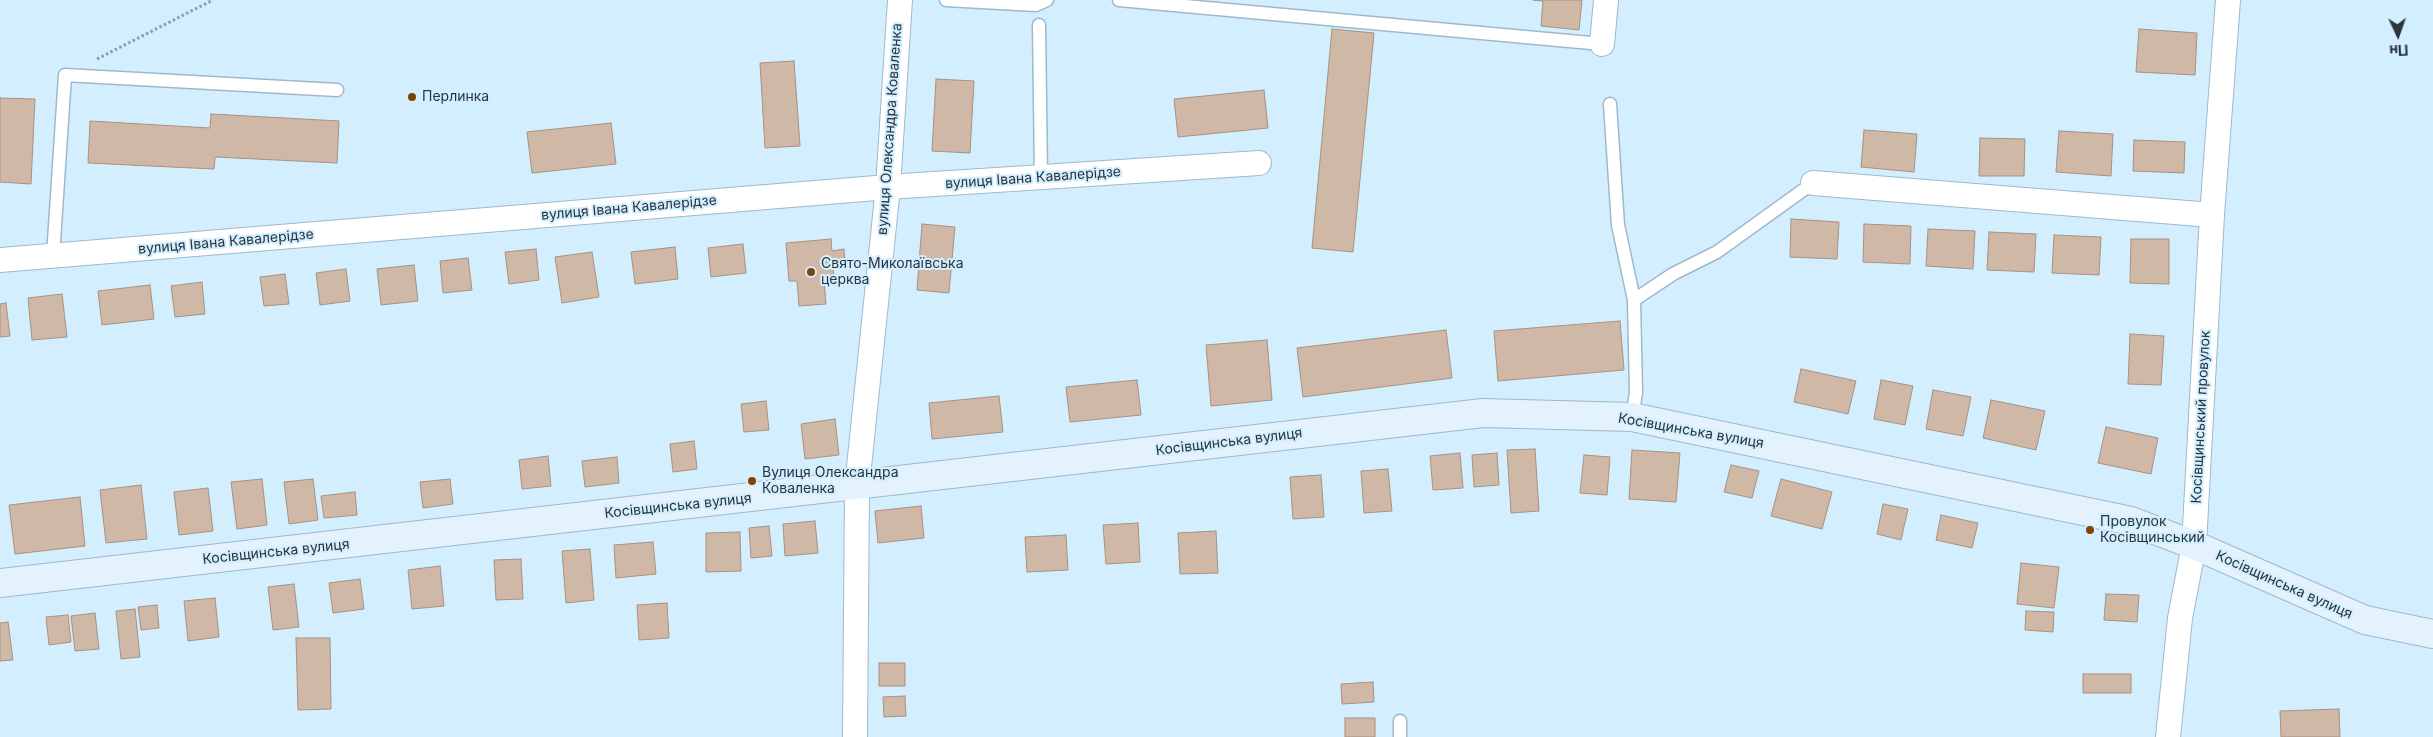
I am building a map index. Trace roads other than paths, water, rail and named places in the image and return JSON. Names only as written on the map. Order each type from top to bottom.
[{"type":"street","name":"вулиця Олександра Коваленка","points":[[855,737],[857,486],[888,187],[900,0]]},
{"type":"street","points":[[1602,44],[1606,0]]},
{"type":"street","name":"Косівщинський провулок","points":[[2168,737],[2180,618],[2194,545],[2212,215],[2228,0]]},
{"type":"street","name":"вулиця Івана Кавалерідзе","points":[[0,260],[888,187],[1259,163]]},
{"type":"street","points":[[1813,183],[2212,215]]},
{"type":"street","name":"Косівщинська вулиця","points":[[0,583],[1483,414],[1632,417],[2131,520],[2194,545],[2366,620],[2433,634]]},
{"type":"lane","points":[[946,0],[1036,4],[1047,0]]},
{"type":"lane","points":[[1118,0],[1602,44]]},
{"type":"lane","points":[[1039,25],[1041,177]]},
{"type":"lane","points":[[53,256],[65,75],[337,90]]},
{"type":"lane","points":[[1610,104],[1618,224],[1634,300],[1636,393],[1632,417]]},
{"type":"lane","points":[[1634,300],[1673,274],[1717,252],[1813,183]]},
{"type":"lane","points":[[1400,721],[1400,737]]},
{"type":"place","name":"Перлинка","points":[[412,97]]},
{"type":"place","name":"Свято-Миколаївська церква","points":[[811,272]]},
{"type":"place","name":"Вулиця Олександра Коваленка","points":[[752,481]]},
{"type":"place","name":"Провулок Косівщинський","points":[[2090,530]]}]
